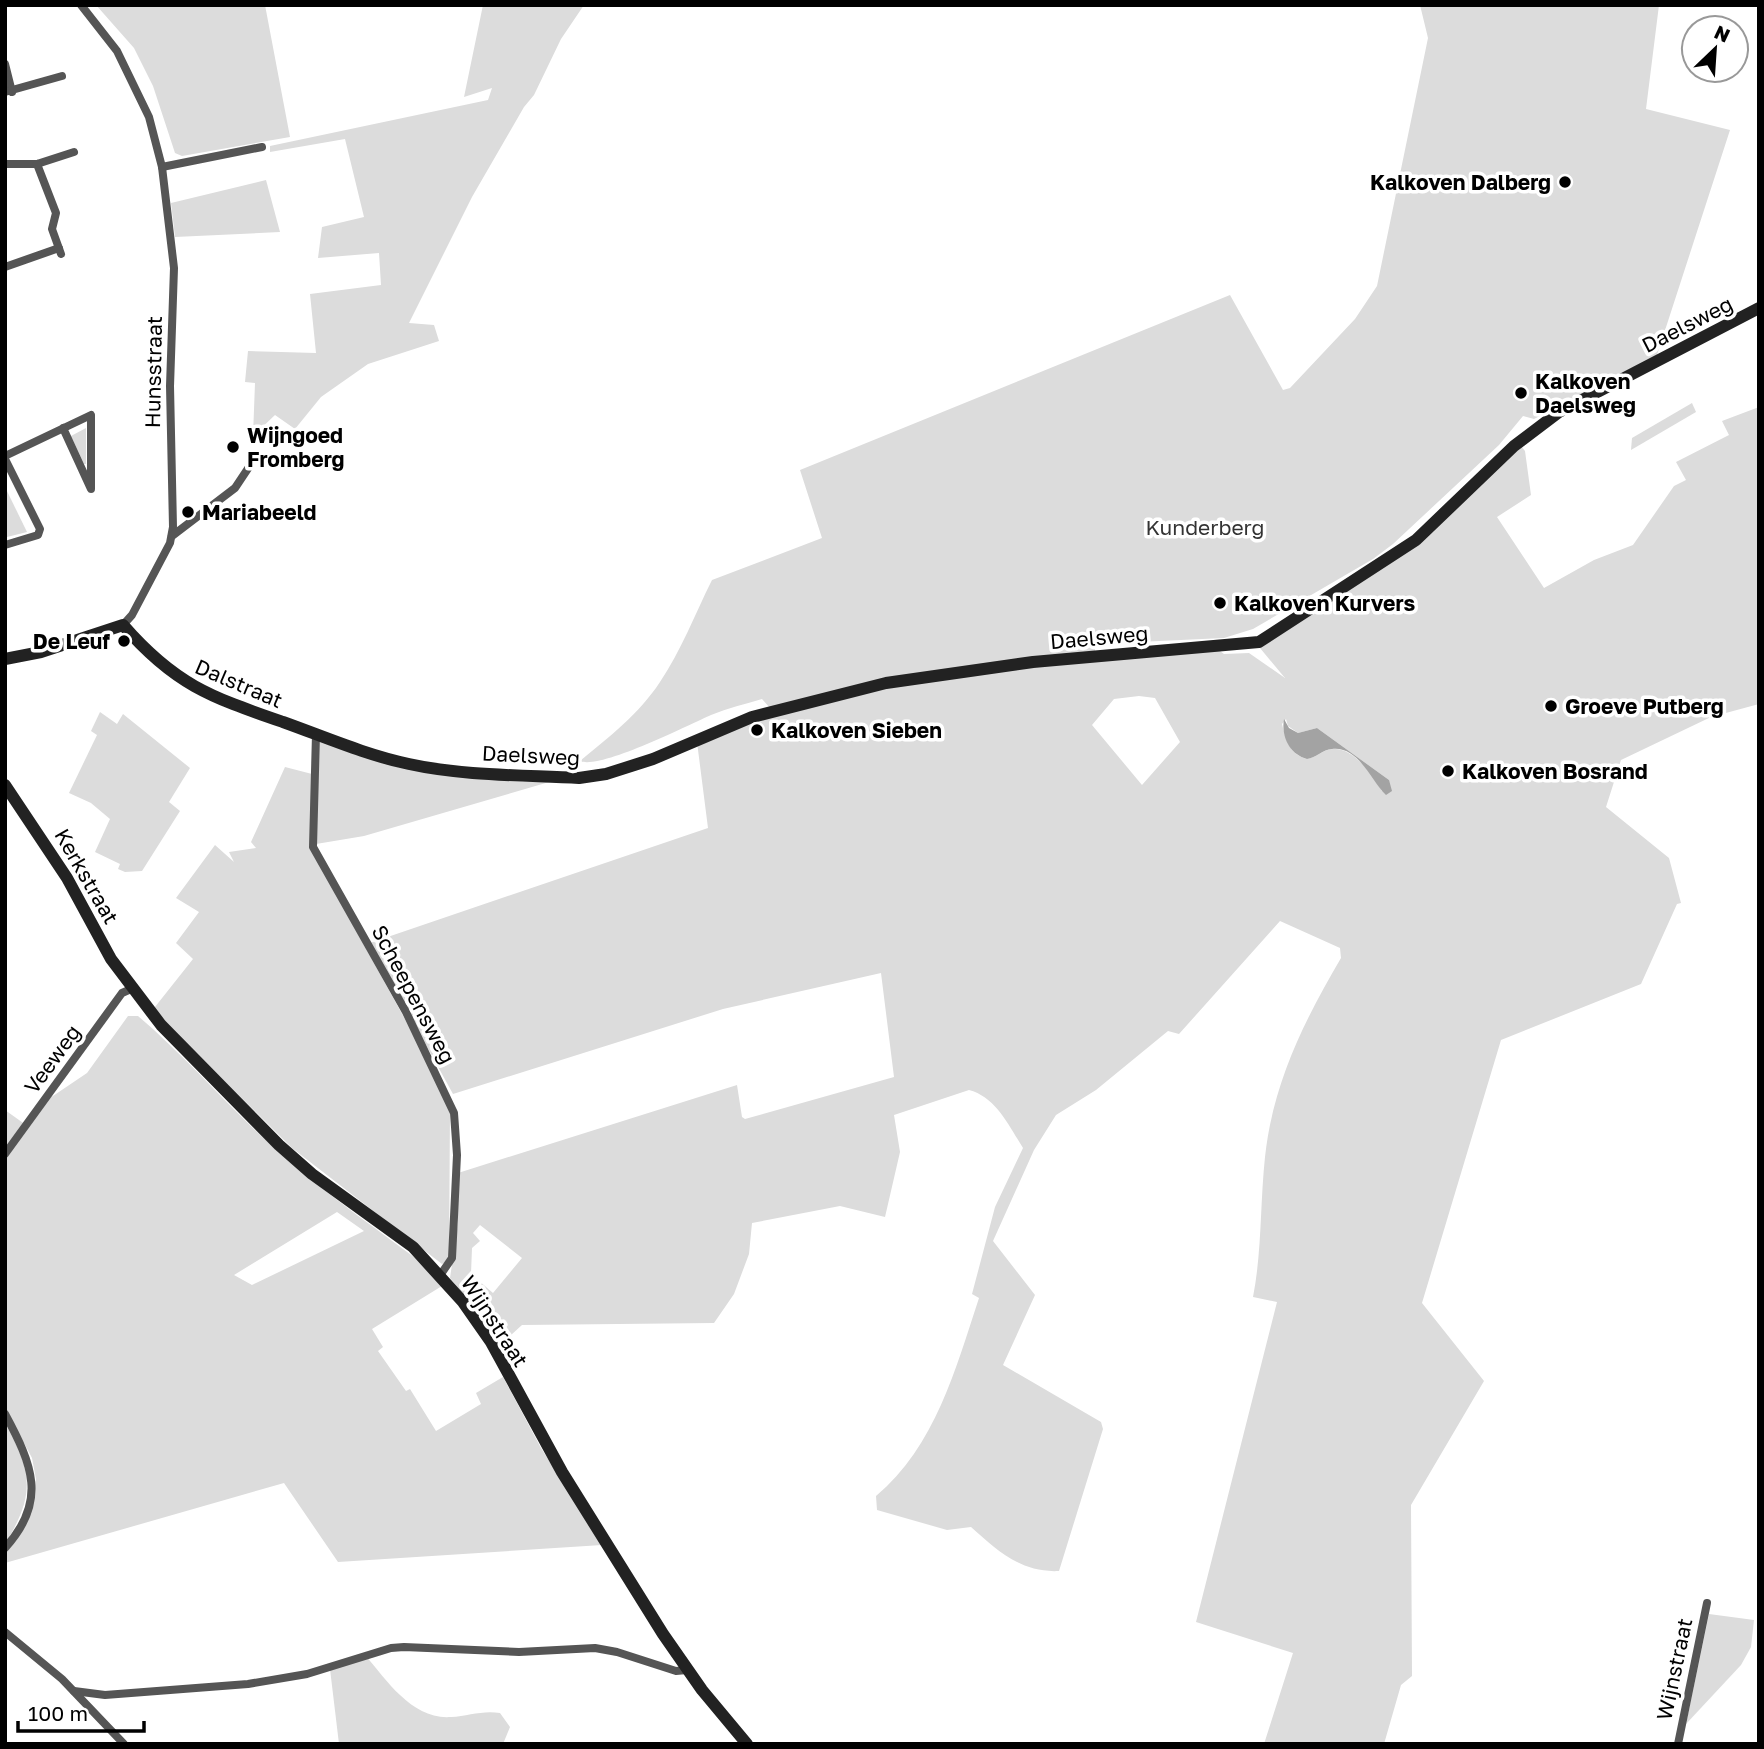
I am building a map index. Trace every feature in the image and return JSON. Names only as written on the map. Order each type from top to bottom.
[{"type":"street","name":"Hunsstraat","points":[[81,5],[105,33],[131,75],[149,117],[162,167],[175,275],[170,378],[172,536],[132,615],[123,625]]},
{"type":"street","points":[[5,64],[9,92],[62,76]]},
{"type":"street","points":[[162,167],[262,147]]},
{"type":"street","points":[[5,164],[37,164],[74,152]]},
{"type":"street","points":[[5,267],[60,251],[52,229],[55,209],[37,164]]},
{"type":"street","name":"Daelsweg","points":[[357,750],[421,766],[591,778],[653,758],[752,718],[886,683],[1033,662],[1259,642],[1416,540],[1514,446],[1559,412],[1759,308]]},
{"type":"street","points":[[5,545],[34,537],[40,529],[5,457],[63,428],[92,415],[91,489],[63,428]]},
{"type":"street","points":[[172,536],[236,488],[251,464]]},
{"type":"street","points":[[5,659],[37,653],[123,625]]},
{"type":"street","name":"Dalstraat","points":[[123,625],[155,660],[187,684],[226,703],[357,750]]},
{"type":"street","name":"Scheepensweg","points":[[316,734],[313,847],[406,1012],[454,1113],[457,1146],[454,1239],[451,1262],[441,1274]]},
{"type":"street","name":"Kerkstraat","points":[[5,785],[41,835],[131,989]]},
{"type":"street","name":"Wijnstraat","points":[[131,989],[207,1074],[279,1145],[312,1174],[401,1238],[441,1274],[485,1333],[562,1472],[687,1670],[747,1744]]},
{"type":"street","name":"Veeweg","points":[[5,1154],[122,993],[131,989]]},
{"type":"street","points":[[5,1414],[27,1457],[33,1490],[22,1525],[5,1548]]},
{"type":"street","name":"Wijnstraat","points":[[1678,1744],[1707,1603]]},
{"type":"street","points":[[5,1632],[74,1691],[124,1744]]},
{"type":"street","points":[[74,1691],[128,1694],[257,1683],[307,1674],[397,1647],[519,1652],[595,1648],[617,1652],[676,1671],[687,1670]]},
{"type":"green space","points":[[96,5],[265,5],[290,137],[182,156],[175,153],[153,86],[134,48]]},
{"type":"green space","points":[[483,5],[584,5],[561,39],[534,95],[524,107],[472,197],[409,323],[434,325],[439,341],[368,364],[321,397],[295,429],[275,415],[253,436],[255,383],[245,382],[248,351],[316,353],[310,294],[381,285],[379,253],[318,258],[322,227],[364,217],[345,139],[270,152],[270,146],[488,100],[492,88],[464,97]]},
{"type":"green space","name":"Kunderberg","points":[[1420,5],[1659,5],[1646,109],[1730,130],[1657,355],[1534,419],[1523,416],[1499,445],[1393,544],[1373,559],[1253,629],[1224,638],[1095,644],[1095,652],[1209,643],[1224,654],[1249,653],[1285,678],[1260,648],[1415,547],[1521,446],[1525,451],[1531,495],[1497,517],[1544,588],[1594,560],[1633,545],[1674,486],[1686,480],[1676,462],[1729,435],[1722,421],[1759,407],[1759,704],[1711,717],[1621,760],[1606,807],[1669,858],[1681,903],[1677,904],[1641,984],[1501,1040],[1422,1303],[1484,1381],[1411,1505],[1412,1676],[1401,1685],[1384,1744],[1264,1744],[1293,1653],[1196,1622],[1277,1302],[1253,1297],[1269,1130],[1292,1053],[1341,958],[1340,948],[1280,921],[1179,1034],[1168,1031],[1096,1090],[1056,1115],[1034,1150],[993,1241],[1035,1295],[1003,1365],[1101,1422],[1103,1429],[1059,1571],[1045,1571],[1011,1559],[971,1527],[947,1530],[877,1510],[876,1496],[914,1454],[941,1405],[952,1378],[979,1298],[972,1294],[995,1207],[1023,1148],[1001,1113],[978,1094],[969,1090],[894,1115],[900,1152],[885,1217],[840,1206],[752,1223],[749,1254],[734,1294],[714,1323],[522,1325],[499,1346],[488,1324],[450,1278],[458,1223],[458,1173],[737,1085],[742,1117],[745,1119],[894,1077],[881,973],[723,1009],[453,1094],[370,943],[708,828],[697,742],[770,708],[762,699],[711,715],[624,753],[590,762],[580,761],[623,725],[652,694],[675,658],[712,580],[822,538],[800,470],[1230,295],[1283,390],[1290,388],[1355,319],[1377,286],[1428,38]],"holes":[[[1139,696],[1155,698],[1180,742],[1142,785],[1092,725],[1114,699]],[[1286,719],[1288,726],[1298,733],[1317,728],[1389,780],[1382,791],[1362,764],[1341,750],[1329,749],[1307,759],[1301,757],[1289,746],[1282,724]],[[480,1225],[522,1258],[493,1293],[471,1274],[472,1248],[480,1241],[473,1233]]]},
{"type":"green space","points":[[266,180],[280,232],[175,237],[171,203]]},
{"type":"green space","points":[[1692,403],[1696,412],[1631,450],[1632,438]]},
{"type":"green space","points":[[86,428],[86,464],[84,464],[71,436]]},
{"type":"green space","points":[[5,487],[27,532],[5,537]]},
{"type":"green space","points":[[100,712],[117,724],[123,714],[190,768],[169,802],[180,811],[142,871],[125,872],[118,869],[120,864],[95,852],[110,819],[91,803],[69,793],[97,735],[91,731]]},
{"type":"green space","points":[[321,741],[371,758],[556,780],[364,836],[316,844],[318,743]]},
{"type":"green space","points":[[285,767],[312,774],[311,849],[428,1061],[450,1110],[449,1260],[442,1264],[292,1148],[178,1035],[151,1012],[193,959],[176,943],[199,912],[176,898],[215,845],[234,862],[229,852],[256,848],[251,842]]},
{"type":"green space","points":[[128,1016],[138,1016],[288,1160],[428,1268],[442,1286],[372,1329],[383,1347],[378,1351],[406,1391],[410,1389],[436,1431],[481,1404],[476,1393],[503,1377],[541,1448],[602,1545],[338,1562],[284,1483],[5,1563],[5,1551],[32,1509],[36,1479],[32,1458],[5,1407],[5,1157],[47,1100],[87,1073]],"holes":[[[337,1212],[364,1231],[252,1285],[234,1275]]]},
{"type":"green space","points":[[5,1110],[26,1125],[5,1150]]},
{"type":"green space","points":[[5,1423],[21,1456],[27,1484],[22,1511],[5,1544]]},
{"type":"green space","points":[[1709,1614],[1754,1620],[1751,1647],[1741,1665],[1686,1724]]},
{"type":"green space","points":[[366,1656],[402,1697],[425,1712],[451,1717],[500,1713],[510,1727],[503,1744],[339,1744],[330,1669]]},
{"type":"shaded area","points":[[1284,719],[1289,728],[1298,733],[1317,728],[1389,780],[1392,791],[1386,795],[1364,766],[1350,753],[1329,749],[1307,759],[1295,753],[1285,738]]},
{"type":"place","name":"Kalkoven Dalberg","points":[[1565,182]]},
{"type":"place","name":"Kalkoven Daelsweg","points":[[1521,393]]},
{"type":"place","name":"Wijngoed Fromberg","points":[[233,447]]},
{"type":"place","name":"Mariabeeld","points":[[188,512]]},
{"type":"place","name":"Kalkoven Kurvers","points":[[1220,603]]},
{"type":"place","name":"De Leuf","points":[[124,641]]},
{"type":"place","name":"Groeve Putberg","points":[[1551,706]]},
{"type":"place","name":"Kalkoven Sieben","points":[[757,730]]},
{"type":"place","name":"Kalkoven Bosrand","points":[[1448,771]]}]
